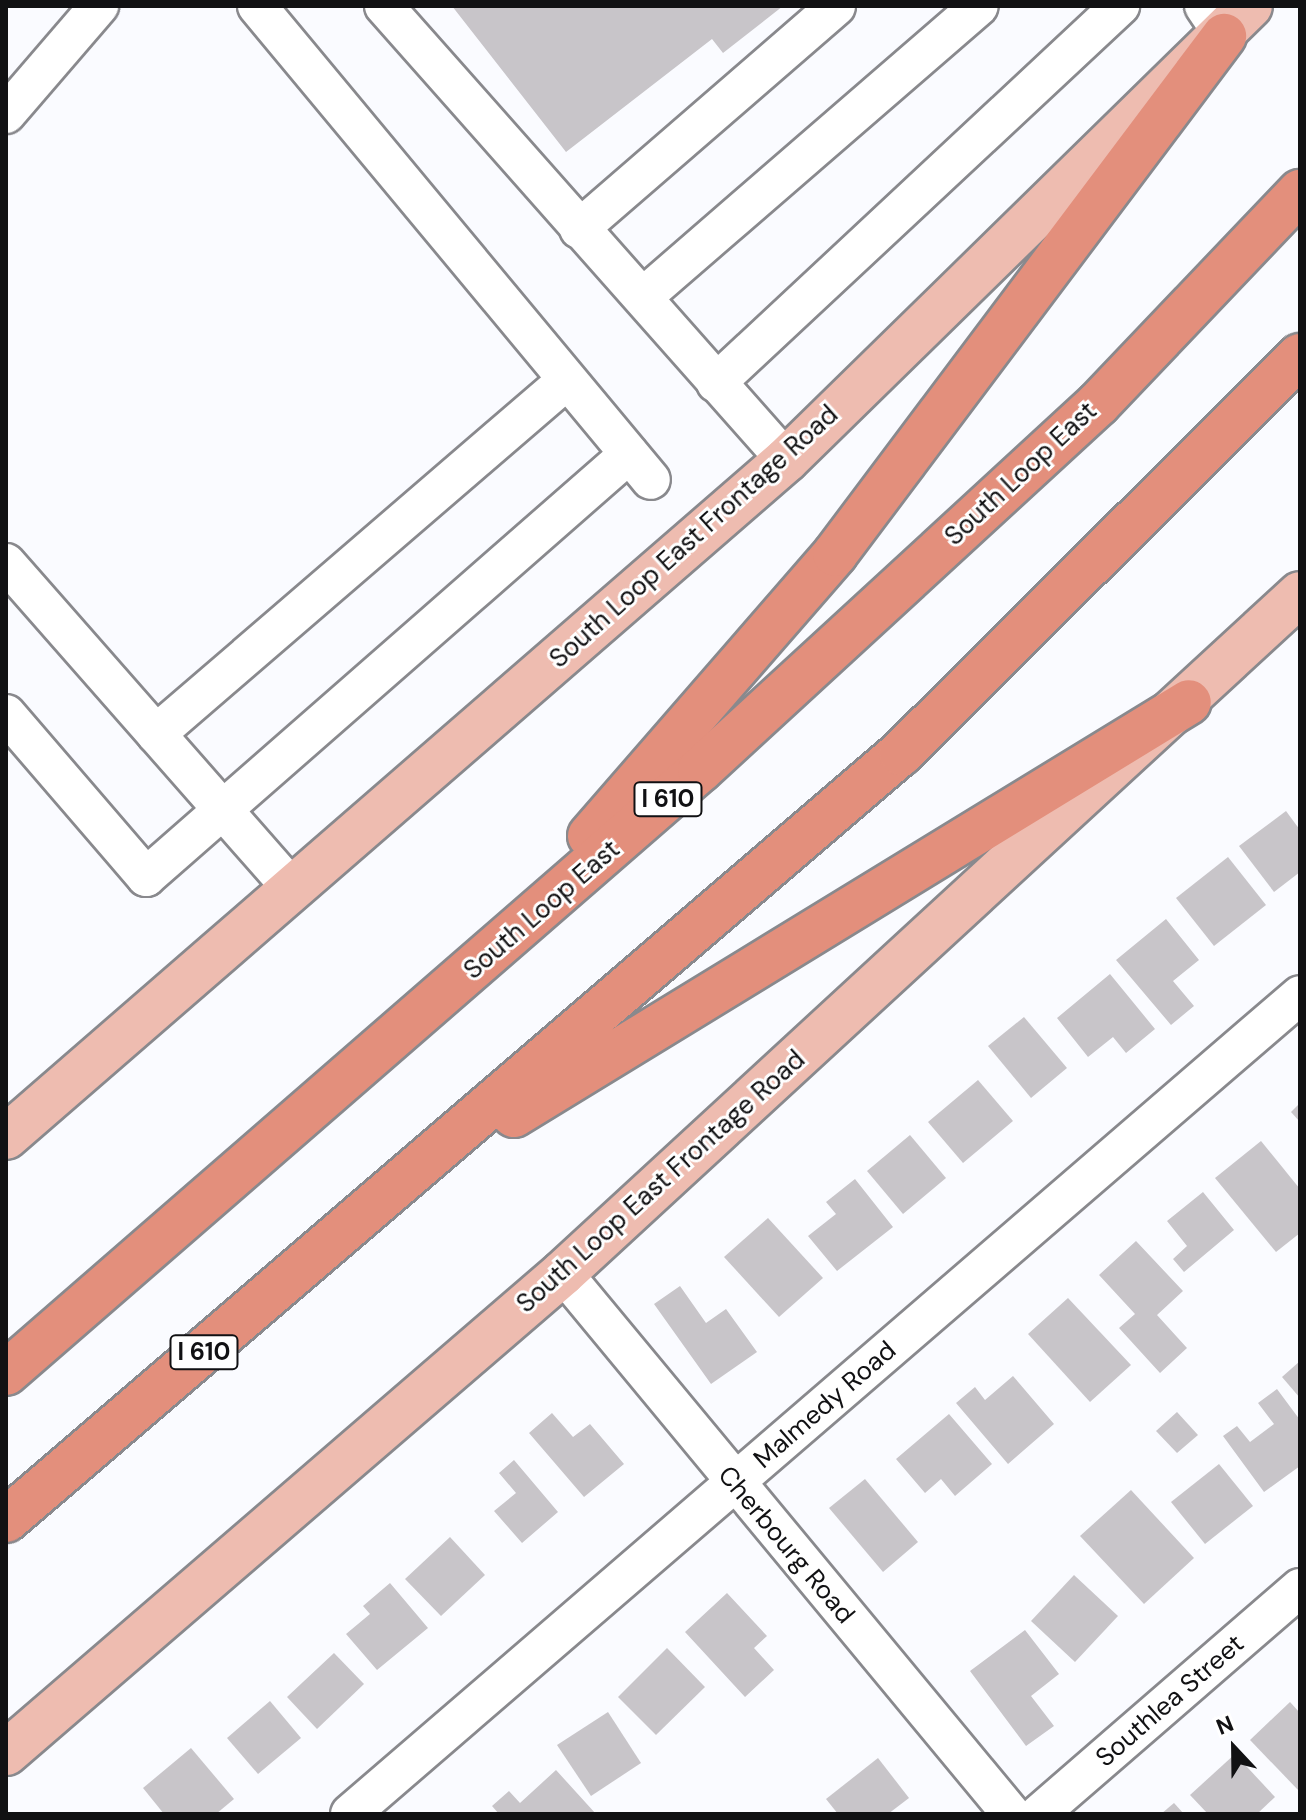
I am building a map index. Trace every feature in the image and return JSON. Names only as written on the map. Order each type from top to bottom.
[{"type":"highway","points":[[476,967],[835,554],[1226,16]]},
{"type":"highway","name":"South Loop East","points":[[6,1373],[476,967],[1098,404],[1300,192]]},
{"type":"highway","name":"I 610","points":[[6,1520],[403,1183],[901,753],[1300,356]]},
{"type":"highway","points":[[403,1183],[1189,702]]},
{"type":"main road","name":"South Loop East Frontage Road","points":[[6,1137],[786,460],[1226,16]]},
{"type":"main road","name":"South Loop East Frontage Road","points":[[6,1753],[563,1273],[1189,702],[1300,594]]},
{"type":"street","points":[[6,114],[99,6]]},
{"type":"street","points":[[6,714],[146,877],[640,467],[257,6]]},
{"type":"street","points":[[384,6],[786,460]]},
{"type":"street","points":[[579,229],[836,6]]},
{"type":"street","points":[[643,297],[979,6]]},
{"type":"street","points":[[716,383],[1120,6]]},
{"type":"street","points":[[156,734],[567,380]]},
{"type":"street","points":[[6,563],[292,889]]},
{"type":"street","name":"Malmedy Road","points":[[350,1814],[1300,995]]},
{"type":"street","name":"Cherbourg Road","points":[[563,1273],[734,1484],[1011,1814]]},
{"type":"street","name":"Southlea Street","points":[[1039,1814],[1300,1588]]},
{"type":"building","points":[[452,6],[783,6],[723,53],[712,39],[566,152]]},
{"type":"building","points":[[1286,811],[1300,830],[1300,872],[1274,892],[1239,846]]},
{"type":"building","points":[[1228,857],[1266,905],[1214,946],[1176,898]]},
{"type":"building","points":[[1166,919],[1199,960],[1173,981],[1194,1006],[1171,1025],[1116,960]]},
{"type":"building","points":[[1110,974],[1155,1029],[1126,1053],[1113,1037],[1088,1057],[1057,1018]]},
{"type":"building","points":[[1024,1017],[1067,1068],[1031,1098],[988,1046]]},
{"type":"building","points":[[978,1080],[1013,1121],[963,1163],[928,1122]]},
{"type":"building","points":[[1300,1103],[1300,1122],[1291,1112]]},
{"type":"building","points":[[910,1135],[946,1178],[903,1214],[867,1171]]},
{"type":"building","points":[[1261,1141],[1300,1189],[1300,1233],[1276,1252],[1215,1178]]},
{"type":"building","points":[[855,1179],[893,1227],[837,1271],[808,1236],[836,1214],[826,1202]]},
{"type":"building","points":[[1203,1192],[1234,1230],[1184,1272],[1173,1259],[1187,1246],[1167,1221]]},
{"type":"building","points":[[768,1218],[823,1278],[779,1317],[724,1257]]},
{"type":"building","points":[[1136,1241],[1183,1291],[1157,1315],[1187,1348],[1160,1373],[1119,1328],[1135,1314],[1099,1275]]},
{"type":"building","points":[[680,1286],[706,1323],[726,1309],[757,1352],[711,1384],[654,1304]]},
{"type":"building","points":[[1068,1298],[1131,1365],[1090,1402],[1028,1334]]},
{"type":"building","points":[[1300,1361],[1300,1398],[1282,1377]]},
{"type":"building","points":[[1013,1376],[1054,1424],[1008,1464],[956,1403],[975,1387],[985,1400]]},
{"type":"building","points":[[1277,1389],[1300,1420],[1300,1466],[1264,1492],[1223,1436],[1237,1426],[1250,1442],[1274,1424],[1258,1403]]},
{"type":"building","points":[[1177,1412],[1198,1435],[1177,1453],[1156,1431]]},
{"type":"building","points":[[552,1413],[573,1437],[590,1424],[624,1464],[584,1497],[529,1433]]},
{"type":"building","points":[[949,1414],[992,1464],[955,1496],[941,1479],[925,1493],[896,1459]]},
{"type":"building","points":[[514,1460],[558,1512],[522,1543],[494,1511],[516,1493],[499,1473]]},
{"type":"building","points":[[1219,1464],[1253,1506],[1205,1544],[1171,1502]]},
{"type":"building","points":[[865,1479],[918,1542],[883,1572],[829,1508]]},
{"type":"building","points":[[1131,1490],[1194,1558],[1144,1604],[1080,1536]]},
{"type":"building","points":[[450,1537],[485,1575],[441,1616],[405,1579]]},
{"type":"building","points":[[1074,1575],[1118,1616],[1075,1662],[1031,1621]]},
{"type":"building","points":[[390,1583],[428,1628],[377,1670],[346,1634],[370,1614],[363,1606]]},
{"type":"building","points":[[727,1593],[767,1636],[754,1648],[774,1670],[745,1697],[685,1632]]},
{"type":"building","points":[[1025,1630],[1059,1674],[1031,1696],[1054,1726],[1026,1746],[970,1671]]},
{"type":"building","points":[[667,1648],[705,1687],[656,1735],[618,1697]]},
{"type":"building","points":[[334,1653],[364,1684],[317,1729],[287,1697]]},
{"type":"building","points":[[270,1701],[301,1738],[258,1774],[227,1738]]},
{"type":"building","points":[[1290,1702],[1300,1713],[1300,1792],[1250,1740]]},
{"type":"building","points":[[608,1712],[641,1763],[591,1796],[557,1745]]},
{"type":"building","points":[[191,1748],[234,1799],[216,1814],[164,1814],[143,1788]]},
{"type":"building","points":[[1235,1754],[1275,1797],[1257,1814],[1208,1814],[1190,1795]]},
{"type":"building","points":[[878,1758],[909,1798],[888,1814],[838,1814],[826,1799]]},
{"type":"building","points":[[556,1770],[596,1814],[499,1814],[492,1806],[509,1791],[520,1803]]},
{"type":"building","points":[[1174,1803],[1184,1814],[1161,1814]]}]
